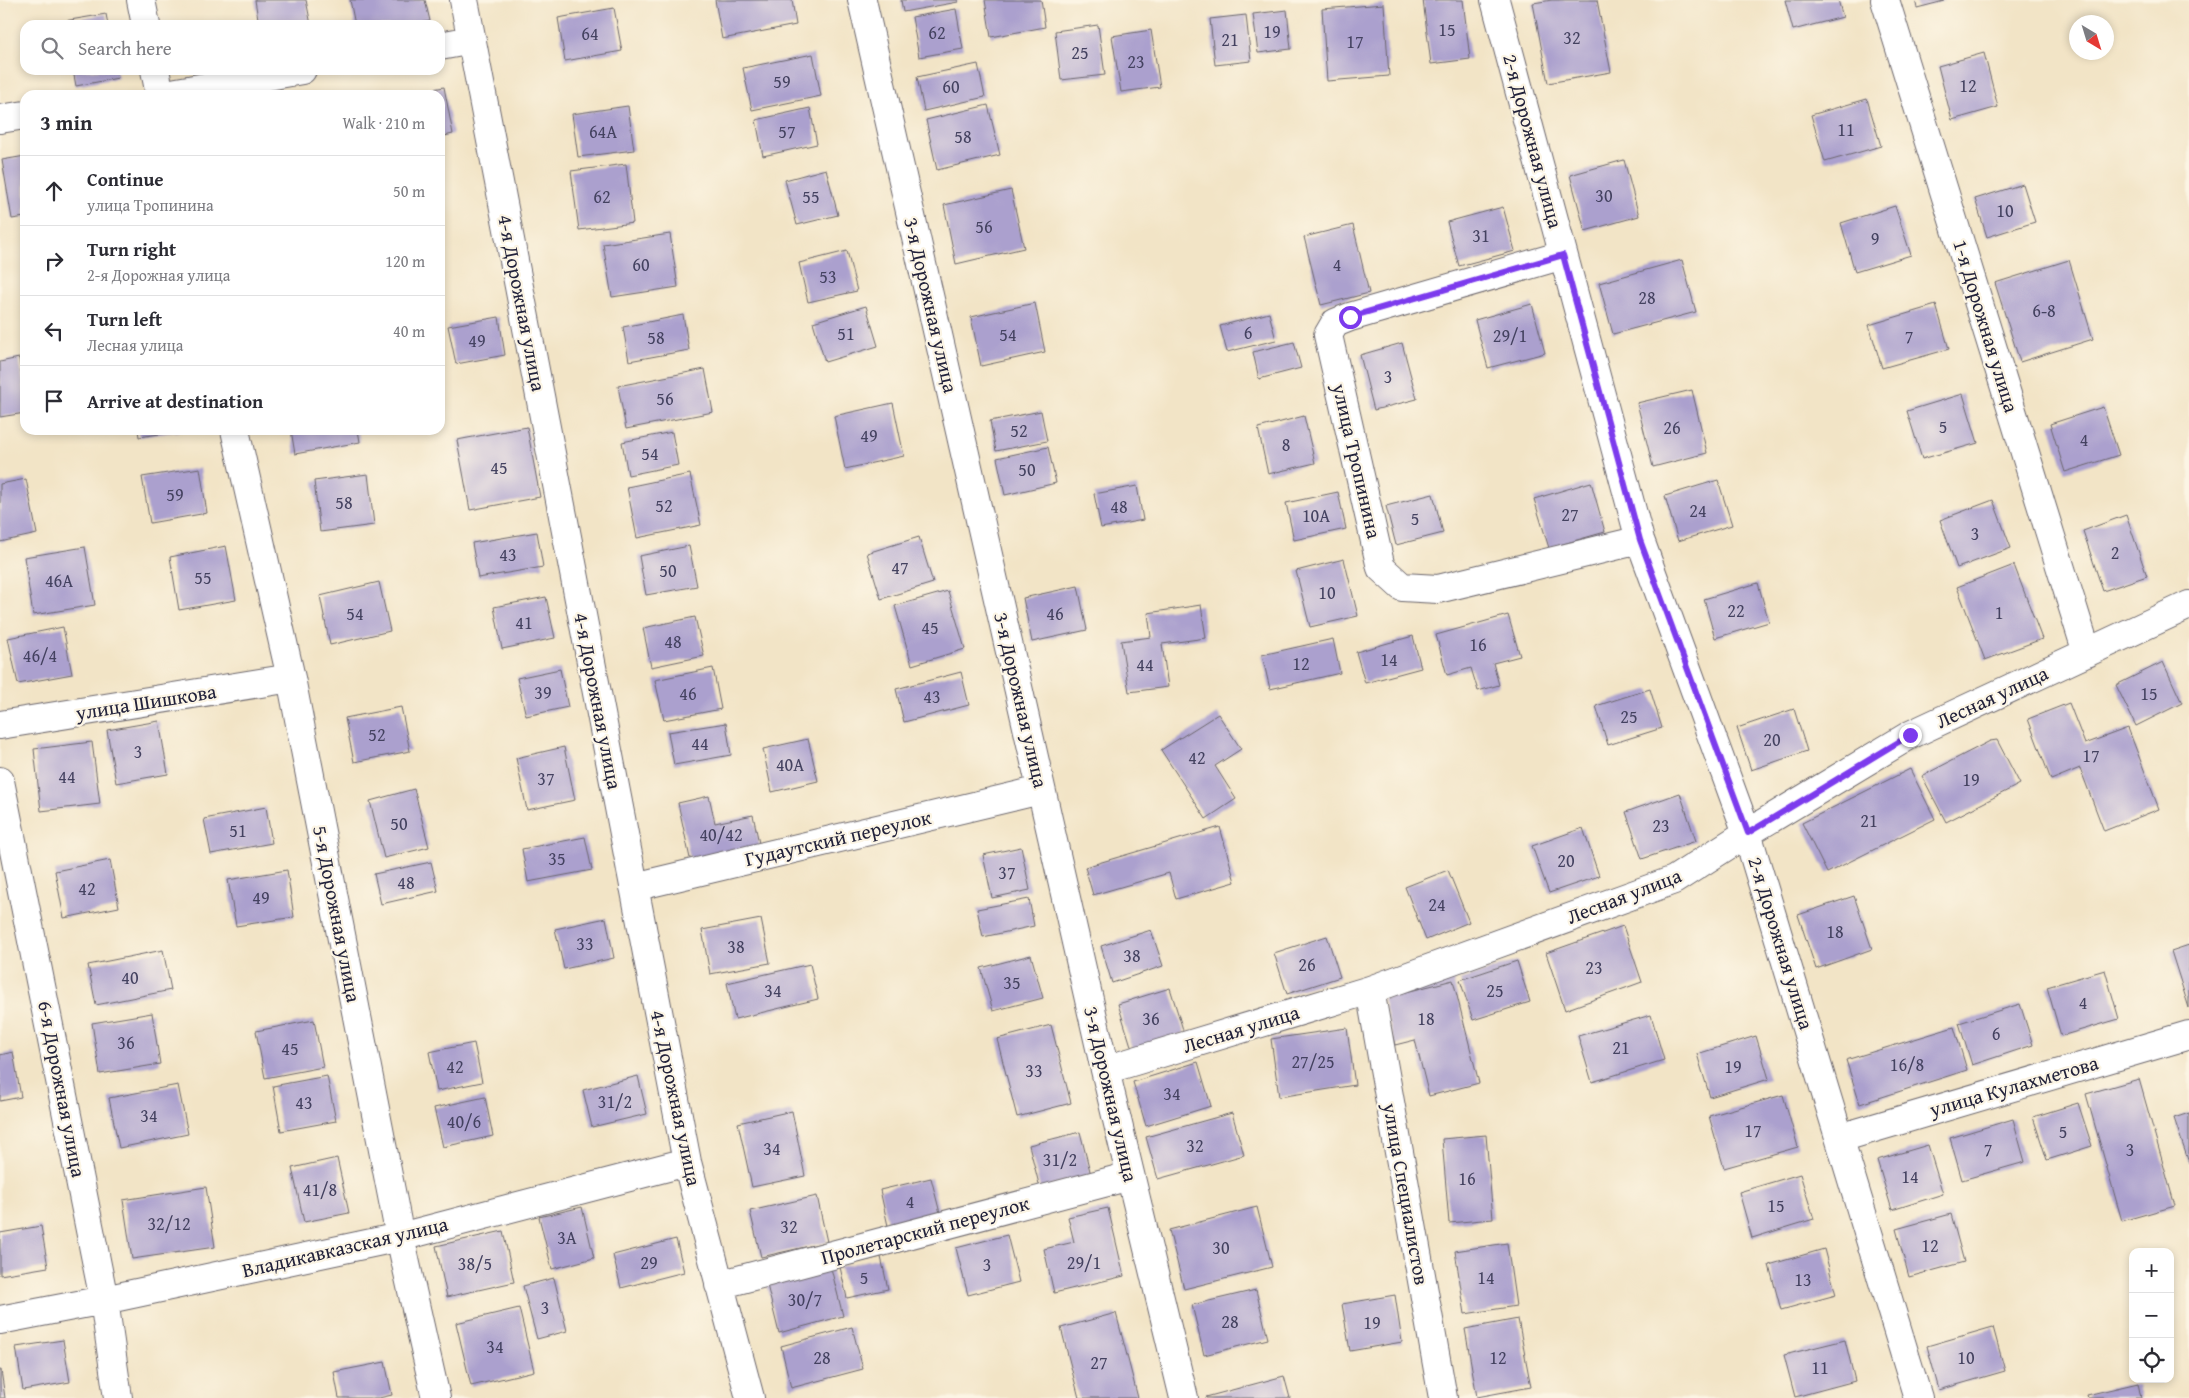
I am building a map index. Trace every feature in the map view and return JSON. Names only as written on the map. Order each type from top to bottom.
[{"type":"street","points":[[141,0],[145,20]]},
{"type":"street","name":"4-я Дорожная улица","points":[[464,0],[687,1162],[750,1398]]},
{"type":"street","name":"3-я Дорожная улица","points":[[862,0],[1105,1070],[1184,1398]]},
{"type":"street","name":"2-я Дорожная улица","points":[[1495,0],[1640,540],[1748,833],[1918,1398]]},
{"type":"street","name":"1-я Дорожная улица","points":[[1885,0],[2087,652]]},
{"type":"street","points":[[445,45],[472,40]]},
{"type":"street","points":[[156,75],[159,90]]},
{"type":"street","points":[[188,90],[274,75]]},
{"type":"street","points":[[0,119],[20,116]]},
{"type":"street","name":"улица Тропинина","points":[[1563,255],[1350,317],[1335,323],[1328,335],[1381,568],[1402,586],[1438,589],[1640,540]]},
{"type":"street","name":"5-я Дорожная улица","points":[[236,435],[291,678],[400,1237],[436,1398]]},
{"type":"street","name":"Лесная улица","points":[[1105,1070],[1370,990],[1674,880],[1910,735],[2189,605]]},
{"type":"street","name":"улица Шишкова","points":[[0,724],[291,678]]},
{"type":"street","name":"6-я Дорожная улица","points":[[0,782],[104,1300],[118,1398]]},
{"type":"street","name":"Гудаутский переулок","points":[[634,887],[1041,790]]},
{"type":"street","name":"улица Специалистов","points":[[1370,990],[1443,1398]]},
{"type":"street","name":"улица Кулахметова","points":[[1840,1138],[2189,1035]]},
{"type":"street","name":"Владикавказская улица","points":[[0,1320],[104,1300],[400,1237],[687,1162]]},
{"type":"street","name":"Пролетарский переулок","points":[[719,1285],[1130,1176]]},
{"type":"building","points":[[255,0],[306,0],[310,20],[258,20]]},
{"type":"building","points":[[350,0],[425,0],[430,20],[354,20]]},
{"type":"building","points":[[715,0],[792,0],[796,25],[722,39]]},
{"type":"building","points":[[901,0],[958,0],[958,2],[903,12]]},
{"type":"building","points":[[985,0],[1041,0],[1045,27],[991,37]]},
{"type":"building","points":[[1423,0],[1463,0],[1470,59],[1431,64]]},
{"type":"building","points":[[1552,0],[1597,0],[1611,72],[1548,83],[1533,3]]},
{"type":"building","points":[[1785,0],[1838,0],[1843,17],[1793,30]]},
{"type":"building","points":[[1915,0],[1944,0],[1944,1],[1917,8]]},
{"type":"building","points":[[1384,4],[1389,76],[1327,81],[1322,9]]},
{"type":"building","points":[[614,8],[622,51],[565,61],[558,18]]},
{"type":"building","points":[[956,9],[963,49],[919,57],[912,17]]},
{"type":"building","points":[[1287,10],[1291,49],[1258,53],[1253,14]]},
{"type":"building","points":[[106,14],[107,20],[70,20]]},
{"type":"building","points":[[1246,15],[1251,61],[1215,65],[1210,19]]},
{"type":"building","points":[[1098,25],[1105,75],[1061,80],[1055,31]]},
{"type":"building","points":[[1151,30],[1160,87],[1121,92],[1112,36]]},
{"type":"building","points":[[1984,53],[1998,107],[1952,120],[1938,66]]},
{"type":"building","points":[[813,54],[821,96],[752,110],[743,68]]},
{"type":"building","points":[[978,64],[985,97],[924,111],[917,77]]},
{"type":"building","points":[[74,75],[117,75],[118,78],[76,86]]},
{"type":"building","points":[[444,87],[445,90],[428,90]]},
{"type":"building","points":[[445,92],[453,134],[445,136]]},
{"type":"building","points":[[1867,99],[1881,146],[1825,162],[1811,115]]},
{"type":"building","points":[[988,105],[1000,155],[937,170],[926,120]]},
{"type":"building","points":[[628,106],[634,150],[578,157],[572,114]]},
{"type":"building","points":[[810,108],[817,144],[763,156],[756,120]]},
{"type":"building","points":[[20,157],[20,218],[12,219],[2,160]]},
{"type":"building","points":[[1624,160],[1639,216],[1585,231],[1570,175]]},
{"type":"building","points":[[626,164],[633,223],[579,230],[571,171]]},
{"type":"building","points":[[826,169],[838,215],[797,225],[785,180]]},
{"type":"building","points":[[2023,184],[2035,222],[1987,237],[1975,199]]},
{"type":"building","points":[[1011,190],[1024,248],[956,264],[944,205]]},
{"type":"building","points":[[1895,206],[1911,255],[1855,272],[1841,223]]},
{"type":"building","points":[[1503,207],[1515,251],[1459,266],[1447,222]]},
{"type":"building","points":[[1353,225],[1369,293],[1321,305],[1304,237]]},
{"type":"building","points":[[670,234],[678,287],[612,297],[603,244]]},
{"type":"building","points":[[847,251],[857,291],[808,302],[799,263]]},
{"type":"building","points":[[1682,260],[1696,312],[1613,334],[1599,283]]},
{"type":"building","points":[[2069,260],[2093,339],[2020,362],[1995,283]]},
{"type":"building","points":[[1035,303],[1045,352],[981,366],[971,317]]},
{"type":"building","points":[[1532,304],[1545,353],[1488,368],[1475,320]]},
{"type":"building","points":[[1936,305],[1949,349],[1882,368],[1869,325]]},
{"type":"building","points":[[866,306],[878,346],[825,362],[813,322]]},
{"type":"building","points":[[1269,313],[1276,340],[1227,352],[1220,326]]},
{"type":"building","points":[[683,315],[689,350],[629,361],[623,327]]},
{"type":"building","points":[[499,317],[505,355],[456,364],[448,326]]},
{"type":"building","points":[[1294,342],[1301,368],[1259,379],[1253,352]]},
{"type":"building","points":[[1402,343],[1417,399],[1374,410],[1360,355]]},
{"type":"building","points":[[19,358],[20,414],[0,417],[0,362]]},
{"type":"building","points":[[705,369],[713,412],[626,429],[618,386]]},
{"type":"building","points":[[1692,390],[1707,453],[1653,467],[1637,403]]},
{"type":"building","points":[[1963,394],[1978,443],[1922,459],[1907,411]]},
{"type":"building","points":[[893,403],[904,456],[845,469],[834,416]]},
{"type":"building","points":[[2103,407],[2119,455],[2065,472],[2050,424]]},
{"type":"building","points":[[1041,411],[1047,441],[996,451],[990,421]]},
{"type":"building","points":[[1304,416],[1315,463],[1268,474],[1258,428]]},
{"type":"building","points":[[527,427],[540,497],[470,510],[457,440]]},
{"type":"building","points":[[672,432],[678,465],[628,475],[622,442]]},
{"type":"building","points":[[292,435],[359,435],[360,442],[295,454]]},
{"type":"building","points":[[1048,447],[1056,483],[1005,495],[997,458]]},
{"type":"building","points":[[200,468],[207,513],[150,523],[142,477]]},
{"type":"building","points":[[368,474],[374,525],[320,532],[314,481]]},
{"type":"building","points":[[690,474],[701,525],[637,538],[627,487]]},
{"type":"building","points":[[26,479],[37,534],[0,542],[0,484]]},
{"type":"building","points":[[1718,480],[1732,525],[1678,541],[1665,496]]},
{"type":"building","points":[[1591,482],[1605,532],[1549,548],[1534,499]]},
{"type":"building","points":[[1137,486],[1143,520],[1101,528],[1094,494]]},
{"type":"building","points":[[1338,492],[1346,529],[1294,540],[1286,503]]},
{"type":"building","points":[[1433,494],[1443,533],[1396,545],[1386,506]]},
{"type":"building","points":[[1993,500],[2011,548],[1957,568],[1940,520]]},
{"type":"building","points":[[2126,515],[2147,576],[2103,591],[2083,531]]},
{"type":"building","points":[[537,532],[543,567],[478,578],[472,543]]},
{"type":"building","points":[[919,537],[933,583],[881,599],[867,553]]},
{"type":"building","points":[[226,546],[236,600],[179,610],[170,557]]},
{"type":"building","points":[[689,546],[697,586],[646,595],[639,556]]},
{"type":"building","points":[[85,547],[95,605],[33,615],[24,557]]},
{"type":"building","points":[[1344,559],[1358,616],[1310,627],[1296,571]]},
{"type":"building","points":[[2014,565],[2042,639],[1985,660],[1957,587]]},
{"type":"building","points":[[379,582],[390,631],[330,645],[320,596]]},
{"type":"building","points":[[1758,583],[1769,622],[1715,638],[1704,599]]},
{"type":"building","points":[[1078,586],[1087,630],[1032,642],[1023,598]]},
{"type":"building","points":[[948,591],[965,649],[912,665],[895,606]]},
{"type":"building","points":[[546,597],[555,638],[502,649],[494,607]]},
{"type":"building","points":[[1201,605],[1206,638],[1162,644],[1168,687],[1129,692],[1121,641],[1151,637],[1148,613]]},
{"type":"building","points":[[1508,615],[1520,656],[1493,663],[1499,685],[1478,691],[1471,668],[1447,675],[1436,635]]},
{"type":"building","points":[[695,617],[704,656],[651,667],[643,628]]},
{"type":"building","points":[[63,627],[72,674],[18,684],[8,638]]},
{"type":"building","points":[[1413,636],[1421,668],[1365,683],[1356,652]]},
{"type":"building","points":[[1333,639],[1340,673],[1270,689],[1262,655]]},
{"type":"building","points":[[2163,662],[2182,703],[2136,726],[2116,685]]},
{"type":"building","points":[[713,668],[721,709],[664,720],[655,680]]},
{"type":"building","points":[[560,669],[568,707],[526,716],[517,678]]},
{"type":"building","points":[[961,672],[969,705],[904,722],[896,689]]},
{"type":"building","points":[[1650,689],[1662,728],[1608,745],[1596,706]]},
{"type":"building","points":[[2069,703],[2085,744],[2128,728],[2159,809],[2104,831],[2080,768],[2051,780],[2028,719]]},
{"type":"building","points":[[401,707],[410,751],[354,762],[345,718]]},
{"type":"building","points":[[1794,709],[1807,751],[1751,770],[1737,728]]},
{"type":"building","points":[[1218,714],[1241,749],[1215,766],[1236,799],[1206,819],[1161,750]]},
{"type":"building","points":[[159,721],[168,774],[116,783],[107,730]]},
{"type":"building","points":[[726,723],[731,755],[674,765],[668,732]]},
{"type":"building","points":[[808,739],[818,781],[772,792],[763,749]]},
{"type":"building","points":[[1997,740],[2020,784],[1946,822],[1922,776],[1990,741]]},
{"type":"building","points":[[92,742],[100,804],[41,811],[34,749]]},
{"type":"building","points":[[564,747],[575,800],[527,810],[516,758]]},
{"type":"building","points":[[1910,769],[1935,819],[1827,873],[1802,823]]},
{"type":"building","points":[[414,789],[429,847],[384,858],[370,801]]},
{"type":"building","points":[[1680,793],[1696,841],[1642,859],[1626,812]]},
{"type":"building","points":[[709,796],[715,823],[753,815],[760,848],[691,863],[678,803]]},
{"type":"building","points":[[266,807],[272,843],[211,854],[204,819]]},
{"type":"building","points":[[1220,827],[1235,882],[1176,899],[1169,873],[1093,895],[1085,867]]},
{"type":"building","points":[[1583,828],[1599,876],[1549,893],[1532,846]]},
{"type":"building","points":[[585,837],[592,870],[528,882],[522,849]]},
{"type":"building","points":[[1021,847],[1030,890],[992,898],[983,855]]},
{"type":"building","points":[[110,860],[119,907],[64,918],[55,871]]},
{"type":"building","points":[[431,862],[438,891],[381,904],[374,874]]},
{"type":"building","points":[[287,870],[294,917],[236,926],[228,880]]},
{"type":"building","points":[[1448,870],[1469,922],[1426,940],[1405,887]]},
{"type":"building","points":[[1854,896],[1872,949],[1816,969],[1798,915]]},
{"type":"building","points":[[1029,899],[1034,926],[983,937],[977,909]]},
{"type":"building","points":[[606,918],[614,958],[564,969],[555,929]]},
{"type":"building","points":[[761,919],[770,963],[710,974],[702,930]]},
{"type":"building","points":[[1623,926],[1642,982],[1565,1010],[1546,953]]},
{"type":"building","points":[[1151,930],[1163,966],[1112,983],[1101,946]]},
{"type":"building","points":[[1327,936],[1340,977],[1287,994],[1274,953]]},
{"type":"building","points":[[2189,945],[2189,1008],[2171,951]]},
{"type":"building","points":[[163,950],[171,990],[96,1005],[88,965]]},
{"type":"building","points":[[1031,955],[1043,998],[993,1011],[981,968]]},
{"type":"building","points":[[1517,961],[1530,1002],[1473,1020],[1460,980]]},
{"type":"building","points":[[810,964],[818,999],[735,1019],[727,983]]},
{"type":"building","points":[[2105,970],[2119,1019],[2061,1036],[2047,987]]},
{"type":"building","points":[[1453,980],[1479,1083],[1429,1096],[1415,1040],[1395,1045],[1383,998]]},
{"type":"building","points":[[1170,988],[1184,1033],[1132,1049],[1118,1004]]},
{"type":"building","points":[[2020,1004],[2033,1045],[1972,1065],[1959,1023]]},
{"type":"building","points":[[152,1013],[160,1064],[100,1074],[92,1023]]},
{"type":"building","points":[[1651,1015],[1664,1060],[1592,1082],[1578,1036]]},
{"type":"building","points":[[314,1020],[323,1067],[265,1078],[256,1031]]},
{"type":"building","points":[[1051,1025],[1071,1103],[1017,1117],[997,1039]]},
{"type":"building","points":[[1954,1027],[1967,1070],[1860,1104],[1846,1060]]},
{"type":"building","points":[[1347,1028],[1355,1085],[1279,1097],[1271,1039]]},
{"type":"building","points":[[1756,1036],[1769,1079],[1710,1097],[1697,1054]]},
{"type":"building","points":[[474,1043],[482,1082],[437,1091],[429,1052]]},
{"type":"building","points":[[13,1052],[21,1097],[0,1101],[0,1055]]},
{"type":"building","points":[[1198,1062],[1211,1106],[1146,1126],[1133,1082]]},
{"type":"building","points":[[327,1076],[336,1121],[281,1131],[273,1086]]},
{"type":"building","points":[[638,1076],[647,1114],[592,1127],[583,1090]]},
{"type":"building","points":[[2139,1079],[2175,1206],[2122,1221],[2086,1094]]},
{"type":"building","points":[[178,1085],[188,1134],[119,1148],[109,1098]]},
{"type":"building","points":[[1783,1095],[1798,1147],[1724,1168],[1709,1116]]},
{"type":"building","points":[[485,1097],[493,1136],[443,1147],[434,1108]]},
{"type":"building","points":[[2078,1103],[2092,1146],[2047,1160],[2033,1117]]},
{"type":"building","points":[[792,1111],[805,1176],[752,1187],[738,1123]]},
{"type":"building","points":[[1232,1113],[1244,1155],[1158,1179],[1146,1137]]},
{"type":"building","points":[[2189,1113],[2189,1163],[2174,1118]]},
{"type":"building","points":[[2013,1119],[2025,1162],[1962,1180],[1950,1138]]},
{"type":"building","points":[[1080,1132],[1091,1175],[1040,1188],[1029,1145]]},
{"type":"building","points":[[1486,1135],[1493,1219],[1449,1223],[1442,1139]]},
{"type":"building","points":[[1928,1145],[1943,1194],[1892,1210],[1877,1160]]},
{"type":"building","points":[[337,1158],[349,1213],[304,1222],[292,1168]]},
{"type":"building","points":[[1800,1174],[1814,1219],[1752,1238],[1739,1192]]},
{"type":"building","points":[[931,1178],[940,1213],[888,1226],[880,1190]]},
{"type":"building","points":[[206,1187],[215,1247],[132,1259],[123,1200]]},
{"type":"building","points":[[817,1196],[827,1242],[761,1257],[750,1211]]},
{"type":"building","points":[[582,1207],[594,1258],[552,1269],[539,1217]]},
{"type":"building","points":[[1257,1207],[1272,1267],[1184,1289],[1169,1230]]},
{"type":"building","points":[[1108,1208],[1124,1276],[1054,1293],[1044,1249],[1074,1242],[1068,1217]]},
{"type":"building","points":[[1951,1214],[1964,1262],[1909,1277],[1896,1229]]},
{"type":"building","points":[[41,1226],[48,1267],[0,1275],[0,1233]]},
{"type":"building","points":[[503,1231],[514,1282],[447,1297],[436,1246]]},
{"type":"building","points":[[1007,1235],[1019,1282],[968,1295],[956,1248]]},
{"type":"building","points":[[676,1239],[684,1272],[621,1288],[613,1255]]},
{"type":"building","points":[[1507,1243],[1516,1306],[1465,1314],[1455,1251]]},
{"type":"building","points":[[1824,1249],[1836,1295],[1781,1310],[1769,1265]]},
{"type":"building","points":[[881,1257],[888,1289],[847,1298],[840,1267]]},
{"type":"building","points":[[831,1268],[843,1316],[779,1333],[767,1285]]},
{"type":"building","points":[[554,1278],[567,1331],[537,1339],[523,1286]]},
{"type":"building","points":[[1256,1290],[1268,1339],[1204,1355],[1192,1305]]},
{"type":"building","points":[[1395,1295],[1402,1342],[1350,1351],[1342,1304]]},
{"type":"building","points":[[519,1308],[534,1371],[471,1386],[456,1323]]},
{"type":"building","points":[[1116,1313],[1138,1398],[1079,1398],[1061,1328]]},
{"type":"building","points":[[1518,1319],[1531,1387],[1477,1397],[1465,1329]]},
{"type":"building","points":[[852,1327],[863,1369],[791,1388],[781,1346]]},
{"type":"building","points":[[1993,1327],[2005,1371],[1939,1390],[1927,1346]]},
{"type":"building","points":[[63,1340],[70,1382],[23,1390],[16,1347]]},
{"type":"building","points":[[1845,1340],[1855,1381],[1795,1397],[1784,1355]]},
{"type":"building","points":[[385,1362],[392,1395],[379,1398],[339,1398],[334,1372]]},
{"type":"building","points":[[1,1370],[5,1398],[0,1398]]},
{"type":"building","points":[[1284,1376],[1290,1398],[1206,1398],[1206,1397]]},
{"type":"building","points":[[2138,1383],[2141,1398],[2088,1398],[2087,1395]]},
{"type":"route","points":[[1350,317],[1563,255],[1640,540],[1748,833],[1910,735]]}]
